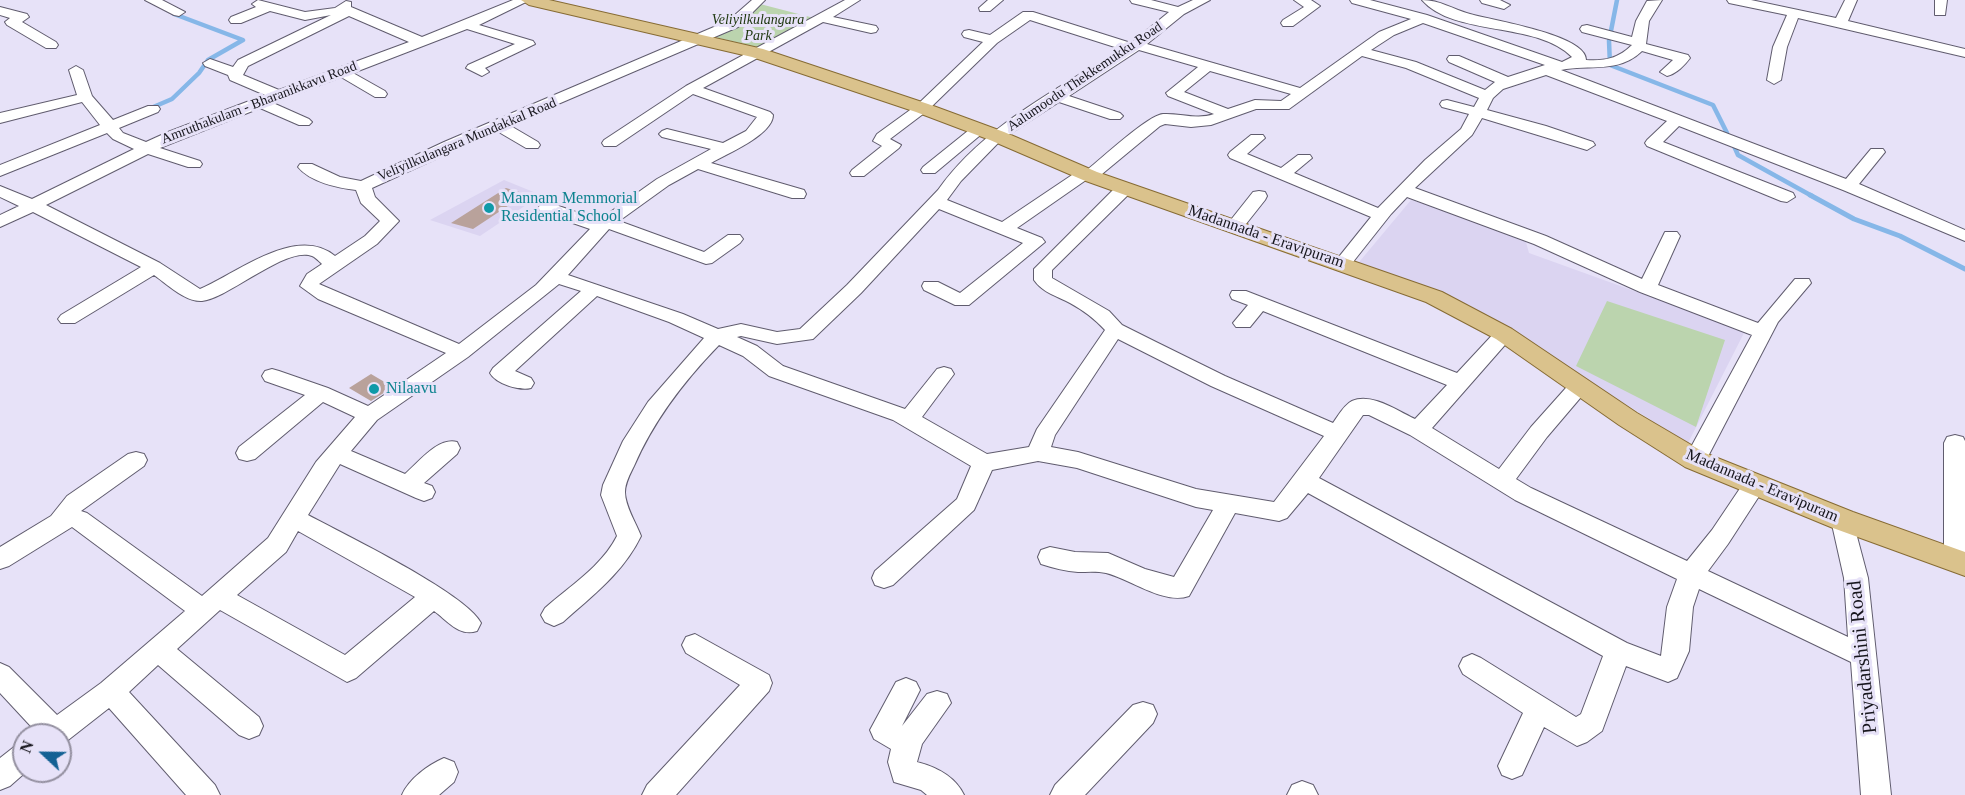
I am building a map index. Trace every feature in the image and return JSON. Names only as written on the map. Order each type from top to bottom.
[{"type":"main road","name":"Madannada - Eravipuram","points":[[535,1],[757,53],[922,108],[1087,175],[1236,225],[1434,297],[1504,334],[1628,419],[1695,460],[1843,520],[1961,563]]},
{"type":"street","points":[[5,0],[0,11],[22,17],[12,22],[51,45]]},
{"type":"street","points":[[151,0],[179,12]]},
{"type":"street","name":"Veliyilkulangara Mundakkal Road","points":[[461,352],[325,295],[309,286],[314,278],[387,227],[390,221],[367,199],[363,186],[733,24],[759,0]]},
{"type":"street","points":[[610,143],[691,89],[854,0]]},
{"type":"street","points":[[986,8],[997,0]]},
{"type":"street","points":[[1136,0],[1179,11]]},
{"type":"street","name":"Aalumoodu Thekkemukku Road","points":[[988,133],[1056,96],[1134,46],[1179,11],[1204,0]]},
{"type":"street","points":[[1288,23],[1314,6],[1300,0]]},
{"type":"street","points":[[1356,0],[1422,18],[1560,66],[1678,119],[1849,186],[1965,236]]},
{"type":"street","points":[[1343,263],[1404,190],[1467,132],[1487,96],[1498,86],[1580,58],[1570,47],[1534,34],[1457,15],[1436,8],[1428,0]]},
{"type":"street","points":[[1486,0],[1504,5]]},
{"type":"street","points":[[1560,66],[1618,63],[1629,58],[1639,45],[1649,6],[1656,0]]},
{"type":"street","points":[[1733,0],[1965,53]]},
{"type":"street","points":[[1840,23],[1851,0]]},
{"type":"street","name":"Amruthakulam - Bharanikkavu Road","points":[[0,222],[146,148],[200,124],[535,1]]},
{"type":"street","points":[[236,20],[263,5],[305,16],[327,13],[350,6],[421,42]]},
{"type":"street","points":[[277,95],[235,77],[243,63],[350,6]]},
{"type":"street","points":[[1774,80],[1780,47],[1794,13]]},
{"type":"street","points":[[858,173],[893,145],[881,141],[882,137],[922,108],[992,40],[1028,15],[1302,93]]},
{"type":"street","points":[[820,18],[870,29]]},
{"type":"street","points":[[1005,228],[1087,175],[1155,123],[1163,119],[1191,122],[1211,120],[1255,105],[1284,106],[1359,51],[1393,30],[1407,28],[1422,18]]},
{"type":"street","points":[[467,25],[528,44],[473,68],[482,72]]},
{"type":"street","points":[[1407,28],[1426,35]]},
{"type":"street","points":[[1587,29],[1683,58],[1667,72]]},
{"type":"street","points":[[969,34],[992,40]]},
{"type":"street","points":[[1359,51],[1411,65],[1487,96]]},
{"type":"street","points":[[1454,59],[1507,82]]},
{"type":"street","points":[[210,63],[236,73]]},
{"type":"street","points":[[1209,65],[1173,93],[1229,114]]},
{"type":"street","points":[[76,70],[85,97],[118,136],[194,164]]},
{"type":"street","points":[[340,71],[380,94]]},
{"type":"street","points":[[68,723],[159,650],[277,545],[292,517],[336,453],[369,415],[461,352],[556,278],[603,224],[663,182],[726,148],[765,122],[765,115],[691,89]]},
{"type":"street","points":[[1056,96],[1115,116]]},
{"type":"street","points":[[0,118],[85,97]]},
{"type":"street","points":[[259,102],[304,122]]},
{"type":"street","points":[[1447,104],[1479,111],[1587,145]]},
{"type":"street","points":[[0,171],[111,128],[153,109]]},
{"type":"street","points":[[1678,119],[1653,143],[1787,197]]},
{"type":"street","points":[[498,125],[532,145]]},
{"type":"street","points":[[929,170],[988,133]]},
{"type":"street","points":[[554,615],[615,561],[624,549],[629,536],[613,495],[614,486],[634,441],[655,407],[694,359],[717,336],[741,330],[777,338],[806,336],[937,202],[988,133]]},
{"type":"street","points":[[667,134],[726,148]]},
{"type":"street","points":[[1257,138],[1236,155],[1381,215]]},
{"type":"street","points":[[1849,186],[1877,152]]},
{"type":"street","points":[[1282,175],[1304,158]]},
{"type":"street","points":[[695,163],[798,195]]},
{"type":"street","points":[[306,167],[324,178],[346,185],[363,186]]},
{"type":"street","points":[[1125,188],[1043,269],[1043,280],[1051,287],[1079,300],[1102,315],[1115,329],[1218,381],[1336,434]]},
{"type":"street","points":[[1404,190],[1540,240],[1647,288],[1763,332]]},
{"type":"street","points":[[0,191],[154,267],[189,292],[201,295],[225,285],[261,263],[304,249],[319,252],[334,265]]},
{"type":"street","points":[[1236,225],[1259,196]]},
{"type":"street","points":[[931,286],[962,301],[1036,242],[937,202]]},
{"type":"street","points":[[547,208],[603,224],[706,259],[734,239]]},
{"type":"street","points":[[1647,288],[1671,236]]},
{"type":"street","points":[[68,319],[154,267]]},
{"type":"street","points":[[556,278],[656,310],[717,336],[750,351],[776,371],[858,398],[909,419],[984,463],[1038,453],[1078,460],[1196,498],[1228,504],[1279,512],[1305,481],[1357,407],[1372,408],[1418,430],[1502,481],[1566,516],[1863,656]]},
{"type":"street","points":[[1695,460],[1770,319],[1802,283]]},
{"type":"street","points":[[524,383],[500,373],[594,289]]},
{"type":"street","points":[[1239,295],[1459,382]]},
{"type":"street","points":[[1243,323],[1260,303]]},
{"type":"street","points":[[1038,453],[1045,434],[1115,329]]},
{"type":"street","points":[[1418,430],[1504,334]]},
{"type":"street","points":[[909,419],[944,374]]},
{"type":"street","points":[[272,376],[321,393],[369,415]]},
{"type":"street","points":[[1502,481],[1539,432],[1580,385]]},
{"type":"street","points":[[247,453],[321,393]]},
{"type":"street","points":[[1955,443],[1961,563]]},
{"type":"street","points":[[336,453],[416,488],[449,448]]},
{"type":"street","points":[[59,522],[75,502],[136,460]]},
{"type":"street","points":[[884,578],[966,504],[984,463]]},
{"type":"street","points":[[1305,481],[1618,651],[1668,670],[1676,651],[1680,607],[1691,574],[1720,537],[1755,484]]},
{"type":"street","points":[[1050,557],[1075,562],[1107,563],[1139,577],[1180,589],[1228,504]]},
{"type":"street","points":[[292,517],[434,596],[468,623]]},
{"type":"street","points":[[0,559],[59,522],[69,518],[79,519],[211,604],[347,670],[434,596]]},
{"type":"street","name":"Priyadarshini Road","points":[[1843,520],[1856,578],[1876,795]]},
{"type":"street","points":[[657,795],[759,683],[694,645]]},
{"type":"street","points":[[159,650],[249,726]]},
{"type":"street","points":[[1472,666],[1577,733],[1592,722],[1618,651]]},
{"type":"street","points":[[0,677],[44,723]]},
{"type":"street","points":[[111,690],[205,795]]},
{"type":"street","points":[[906,690],[884,730],[907,744]]},
{"type":"street","points":[[937,703],[907,744],[901,760],[904,772],[929,779],[949,795]]},
{"type":"street","points":[[1512,766],[1539,709]]},
{"type":"street","points":[[1065,795],[1143,714]]},
{"type":"street","points":[[0,776],[12,766]]},
{"type":"street","points":[[417,795],[444,772]]},
{"type":"shaded area","points":[[504,180],[541,195],[480,236],[430,220]]},
{"type":"shaded area","points":[[1411,200],[1524,235],[1529,253],[1745,331],[1688,443],[1542,352],[1355,267]]},
{"type":"green space","name":"Veliyilkulangara Park","points":[[760,4],[814,18],[760,48],[711,36]]},
{"type":"green space","points":[[1607,301],[1725,340],[1696,427],[1576,366]]},
{"type":"building","name":"Mannam Memmorial Residential School","points":[[506,188],[526,194],[473,229],[451,223]]},
{"type":"building","name":"Nilaavu","points":[[371,374],[393,387],[371,401],[349,388]]},
{"type":"waterway","points":[[1617,0],[1609,41],[1610,65],[1713,105],[1727,133]]},
{"type":"waterway","points":[[151,108],[172,99],[199,73],[208,60],[243,40],[174,14]]},
{"type":"waterway","points":[[1734,146],[1738,155],[1812,196]]},
{"type":"waterway","points":[[1810,195],[1854,219],[1900,236],[1965,269]]},
{"type":"place","name":"Mannam Memmorial Residential School","points":[[489,208]]},
{"type":"place","name":"Nilaavu","points":[[374,389]]}]
